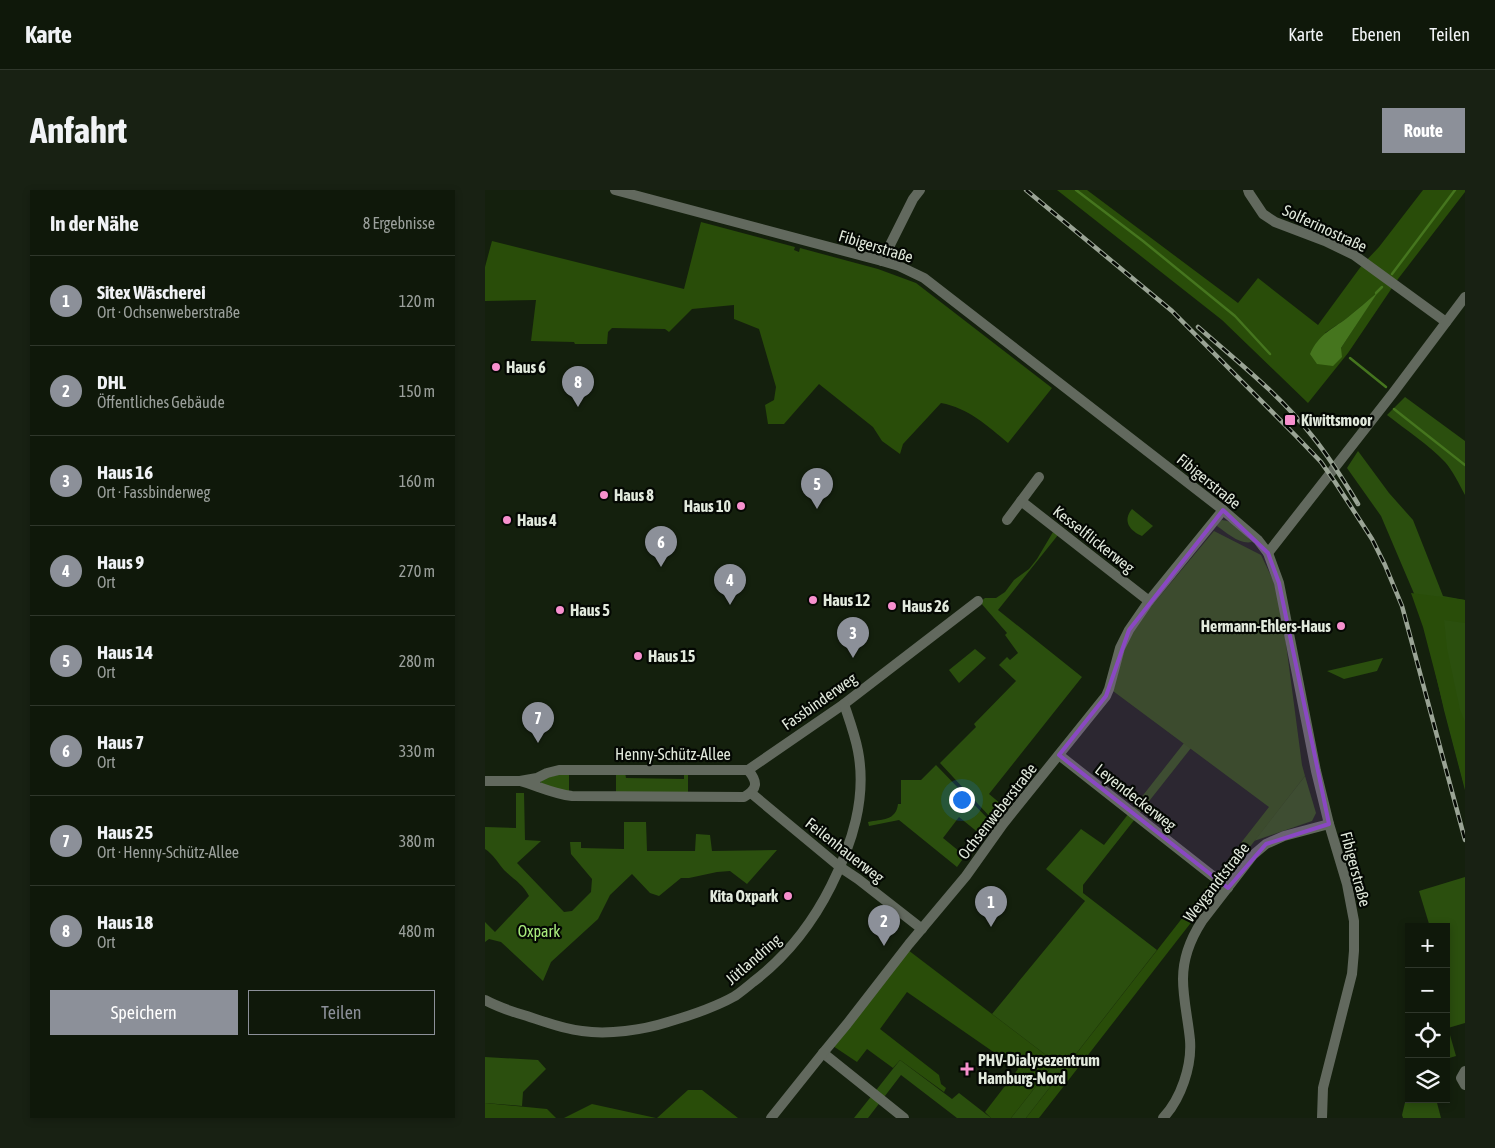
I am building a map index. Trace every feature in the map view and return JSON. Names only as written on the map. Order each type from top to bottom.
[{"type":"street","name":"Fibigerstraße","points":[[615,190],[882,261],[899,266],[923,278],[1223,510],[1258,540],[1268,553],[1279,582],[1316,771],[1353,910],[1355,941],[1353,967],[1323,1088],[1322,1118]]},
{"type":"street","points":[[882,261],[913,199],[920,190]]},
{"type":"street","name":"Solferinostraße","points":[[1248,190],[1263,214],[1275,222],[1325,241],[1354,255],[1446,322]]},
{"type":"street","points":[[1268,553],[1465,297]]},
{"type":"street","points":[[1007,520],[1039,477]]},
{"type":"street","name":"Kesselflickerweg","points":[[1021,502],[1149,600]]},
{"type":"street","name":"Ochsenweberstraße","points":[[771,1118],[922,928],[966,876],[1003,824],[1106,696],[1120,648],[1129,630],[1149,600],[1223,510]]},
{"type":"street","name":"Fassbinderweg","points":[[748,770],[844,704],[978,601]]},
{"type":"street","name":"Jütlandring","points":[[485,1000],[545,1022],[585,1032],[647,1028],[703,1011],[736,995],[763,975],[783,957],[808,926],[821,906],[840,868],[855,824],[859,806],[861,778],[855,738],[844,704]]},
{"type":"street","name":"Leyendeckerweg","points":[[1059,755],[1227,888]]},
{"type":"street","name":"Henny-Schütz-Allee","points":[[485,782],[520,781],[537,778],[559,770],[748,770],[755,780],[755,787],[751,793],[744,797],[572,796],[548,792],[520,781]]},
{"type":"street","name":"Feilenhauerweg","points":[[751,793],[840,868],[858,879],[922,928]]},
{"type":"street","name":"Weygandtstraße","points":[[1163,1118],[1183,1085],[1189,1064],[1190,1042],[1183,978],[1186,954],[1195,931],[1253,855],[1266,844],[1284,836],[1329,824]]},
{"type":"street","points":[[823,1053],[904,1118]]},
{"type":"street","points":[[1465,1071],[1461,1078],[1465,1085]]},
{"type":"highlighted area","points":[[1223,510],[1268,553],[1279,583],[1329,824],[1266,844],[1228,888],[1059,755],[1106,696],[1129,630]]},
{"type":"green space","points":[[1405,397],[1465,441],[1465,495],[1445,462],[1424,443],[1387,415]]},
{"type":"green space","points":[[1358,451],[1389,493],[1413,520],[1443,596],[1465,600],[1465,790],[1421,610],[1381,516],[1347,468]]},
{"type":"green space","points":[[1132,509],[1153,526],[1142,536],[1129,525],[1128,518]]},
{"type":"green space","points":[[1222,520],[1235,525],[1252,542],[1243,542],[1229,535],[1217,526],[1218,522]]},
{"type":"green space","points":[[1053,532],[1058,535],[998,610],[1082,677],[989,794],[1001,804],[991,818],[940,763],[976,727],[974,724],[1016,681],[999,665],[1007,657],[1010,660],[1018,653],[1005,635],[1007,633],[980,602],[985,598],[996,598],[1005,592],[1014,580],[1029,569]]},
{"type":"green space","points":[[975,649],[986,658],[959,683],[949,670]]},
{"type":"green space","points":[[1383,658],[1377,671],[1344,679],[1327,671]]},
{"type":"green space","points":[[1184,743],[1191,748],[1083,885],[1083,893],[1157,950],[1026,1118],[1011,1118],[1055,1062],[992,1014],[1085,901],[1046,869],[1081,829],[1104,845]]},
{"type":"green space","points":[[936,765],[991,822],[985,831],[982,830],[980,834],[959,817],[943,838],[965,856],[957,867],[899,820],[869,826],[868,822],[888,818],[894,814],[898,804],[901,804],[901,780],[921,780]]},
{"type":"green space","points":[[569,772],[569,793],[541,785],[541,779]]},
{"type":"green space","points":[[616,772],[625,772],[626,778],[684,779],[684,772],[688,773],[688,794],[616,793]]},
{"type":"green space","points":[[1305,776],[1316,813],[1312,821],[1254,841]]},
{"type":"green space","name":"Oxpark","points":[[516,793],[524,793],[525,840],[541,841],[517,863],[564,912],[572,911],[591,892],[592,879],[571,854],[570,842],[581,842],[581,848],[624,849],[624,822],[646,822],[647,851],[695,851],[696,834],[710,835],[712,851],[777,850],[747,884],[730,871],[717,872],[681,878],[659,896],[650,893],[632,874],[610,895],[598,919],[551,962],[543,981],[501,942],[489,939],[485,942],[485,922],[495,932],[529,896],[521,885],[485,849],[485,827],[516,828]]},
{"type":"green space","points":[[1465,877],[1465,1023],[1450,1027],[1450,923],[1429,923],[1419,891]]},
{"type":"green space","points":[[1450,1035],[1456,1056],[1450,1058]]},
{"type":"green space","points":[[485,1057],[538,1060],[546,1069],[523,1092],[522,1106],[485,1103]]},
{"type":"green space","points":[[900,1060],[952,1099],[959,1093],[991,1118],[957,1118],[901,1075],[868,1118],[854,1118]]},
{"type":"green space","points":[[1405,1103],[1437,1103],[1441,1118],[1403,1118]]},
{"type":"shaded area","points":[[1057,190],[1087,190],[1238,303],[1258,278],[1318,325],[1362,265],[1379,247],[1423,190],[1465,190],[1398,279],[1348,353],[1308,403],[1222,320]],"holes":[[[1376,294],[1341,348],[1325,333],[1346,319]]]},
{"type":"shaded area","points":[[701,222],[795,247],[794,250],[799,252],[800,248],[878,269],[916,283],[1052,388],[1008,443],[969,413],[941,403],[903,444],[900,454],[882,441],[873,427],[819,384],[784,424],[768,424],[765,405],[774,400],[776,387],[759,329],[734,319],[734,305],[692,309],[669,332],[665,329],[612,328],[608,332],[607,344],[575,344],[574,342],[531,341],[536,300],[485,301],[485,267],[492,241],[684,289]]},
{"type":"shaded area","points":[[1378,292],[1341,348],[1342,357],[1333,366],[1317,364],[1310,354],[1317,342]]},
{"type":"shaded area","points":[[1214,531],[1261,555],[1273,580],[1281,606],[1305,776],[1039,1118],[1026,1118],[1269,807],[1113,691],[1127,639],[1149,609]]},
{"type":"shaded area","points":[[1411,593],[1465,600],[1465,623],[1444,620],[1447,649],[1460,710],[1465,722],[1465,788],[1423,627]]},
{"type":"shaded area","points":[[908,950],[1055,1062],[1011,1118],[991,1118],[985,1112],[1018,1069],[907,992],[880,1029],[939,1075],[941,1084],[946,1088],[944,1092],[900,1060],[893,1068],[867,1049],[857,1062],[833,1046]]},
{"type":"shaded area","points":[[688,1090],[702,1090],[738,1118],[657,1118]]},
{"type":"shaded area","points":[[485,1103],[547,1109],[556,1118],[485,1118]]},
{"type":"shaded area","points":[[592,1104],[656,1118],[564,1118]]},
{"type":"waterway","points":[[1076,190],[1143,241],[1235,316],[1270,354]]},
{"type":"waterway","points":[[1392,274],[1455,190]]},
{"type":"waterway","points":[[1376,293],[1382,287]]},
{"type":"waterway","points":[[1350,358],[1386,387]]},
{"type":"waterway","points":[[1394,409],[1465,465]]},
{"type":"railway","points":[[1026,190],[1172,311],[1321,462],[1335,482],[1372,539],[1402,606],[1465,840]]},
{"type":"railway","points":[[1198,327],[1287,407],[1325,453],[1358,504]]},
{"type":"place","name":"Haus 6","points":[[496,367]]},
{"type":"place","name":"Haus 18","points":[[578,407]]},
{"type":"place","name":"Kiwittsmoor","points":[[1290,420]]},
{"type":"place","name":"Haus 8","points":[[604,495]]},
{"type":"place","name":"Haus 10","points":[[741,506]]},
{"type":"place","name":"Haus 14","points":[[817,509]]},
{"type":"place","name":"Haus 4","points":[[507,520]]},
{"type":"place","name":"Haus 7","points":[[661,567]]},
{"type":"place","name":"Haus 12","points":[[813,600]]},
{"type":"place","name":"Haus 9","points":[[730,605]]},
{"type":"place","name":"Haus 26","points":[[892,606]]},
{"type":"place","name":"Haus 5","points":[[560,610]]},
{"type":"place","name":"Hermann-Ehlers-Haus","points":[[1341,626]]},
{"type":"place","name":"Haus 15","points":[[638,656]]},
{"type":"place","name":"Haus 16","points":[[853,658]]},
{"type":"place","name":"Haus 25","points":[[538,743]]},
{"type":"place","name":"Kita Oxpark","points":[[788,896]]},
{"type":"place","name":"Sitex Wäscherei","points":[[991,927]]},
{"type":"place","name":"DHL","points":[[884,946]]},
{"type":"place","name":"PHV-Dialysezentrum Hamburg-Nord","points":[[967,1069]]}]
